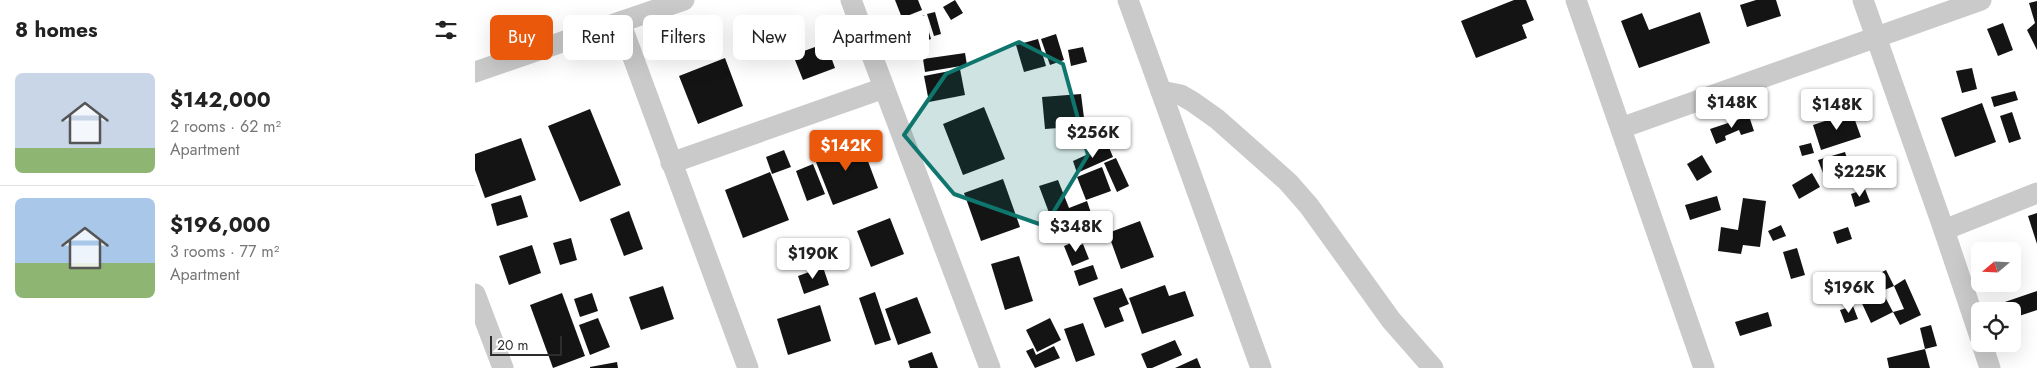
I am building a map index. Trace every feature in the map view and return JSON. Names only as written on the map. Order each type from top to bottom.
[{"type":"street","points":[[633,17],[684,0]]},
{"type":"street","points":[[851,0],[990,368]]},
{"type":"street","points":[[1128,0],[1261,368]]},
{"type":"street","points":[[1576,0],[1704,368]]},
{"type":"street","points":[[1863,0],[1945,230],[1971,309]]},
{"type":"street","points":[[1621,128],[1981,0]]},
{"type":"street","points":[[475,72],[563,41]]},
{"type":"street","points":[[633,60],[747,368]]},
{"type":"street","points":[[671,163],[885,88]]},
{"type":"street","points":[[1161,91],[1181,95],[1193,102],[1217,120],[1289,182],[1314,213],[1391,320],[1433,368]]},
{"type":"street","points":[[1945,230],[2037,193]]},
{"type":"street","points":[[475,294],[503,368]]},
{"type":"street","points":[[1985,352],[1990,368]]},
{"type":"highlighted area","points":[[1019,42],[1063,64],[1088,155],[1045,226],[954,194],[904,135],[946,74]]},
{"type":"building","points":[[895,0],[918,0],[922,10],[910,15],[901,15]]},
{"type":"building","points":[[955,0],[963,13],[951,20],[943,7]]},
{"type":"building","points":[[1514,0],[1526,0],[1534,20],[1522,25],[1527,38],[1476,58],[1461,21]]},
{"type":"building","points":[[1756,0],[1776,0],[1781,16],[1747,27],[1740,5]]},
{"type":"building","points":[[2037,1],[2037,50],[2027,30],[2035,23],[2029,3]]},
{"type":"building","points":[[935,12],[941,34],[934,36],[929,15],[927,14]]},
{"type":"building","points":[[1700,12],[1710,43],[1639,68],[1621,21],[1642,13],[1649,30]]},
{"type":"building","points":[[2003,23],[2013,50],[1998,56],[1987,29]]},
{"type":"building","points":[[1056,34],[1064,60],[1050,65],[1041,39]]},
{"type":"building","points":[[1038,39],[1046,66],[1024,72],[1016,45]]},
{"type":"building","points":[[815,47],[815,60],[832,60],[835,68],[803,80],[795,60],[805,60],[805,51]]},
{"type":"building","points":[[1083,47],[1087,62],[1071,66],[1068,50]]},
{"type":"building","points":[[965,53],[967,65],[925,72],[923,60],[929,60],[929,58]]},
{"type":"building","points":[[725,58],[743,106],[698,124],[679,76]]},
{"type":"building","points":[[1972,68],[1977,89],[1962,93],[1956,71]]},
{"type":"building","points":[[960,69],[965,95],[929,102],[924,76]]},
{"type":"building","points":[[2015,91],[2018,100],[1994,107],[1991,97]]},
{"type":"building","points":[[1081,94],[1085,126],[1045,129],[1042,97]]},
{"type":"building","points":[[1982,103],[1996,142],[1955,157],[1941,118]]},
{"type":"building","points":[[984,107],[1005,159],[963,175],[943,124]]},
{"type":"building","points":[[590,109],[621,185],[580,202],[548,126]]},
{"type":"building","points":[[1852,112],[1861,137],[1821,150],[1813,125]]},
{"type":"building","points":[[2012,112],[2021,139],[2009,143],[2000,116]]},
{"type":"building","points":[[1749,116],[1754,131],[1741,135],[1739,130],[1725,136],[1726,140],[1716,144],[1710,129]]},
{"type":"building","points":[[521,138],[536,180],[485,198],[475,170],[475,154]]},
{"type":"building","points":[[860,140],[878,188],[833,205],[814,157]]},
{"type":"building","points":[[1811,143],[1814,153],[1802,156],[1799,146]]},
{"type":"building","points":[[1108,145],[1113,157],[1077,173],[1073,161]]},
{"type":"building","points":[[784,150],[791,167],[772,174],[766,157]]},
{"type":"building","points":[[1845,152],[1849,165],[1823,173],[1818,160]]},
{"type":"building","points":[[1702,155],[1712,172],[1697,181],[1687,164]]},
{"type":"building","points":[[1116,158],[1129,186],[1117,192],[1104,163]]},
{"type":"building","points":[[813,164],[825,194],[807,201],[796,171]]},
{"type":"building","points":[[1102,167],[1111,191],[1086,200],[1077,177]]},
{"type":"building","points":[[770,172],[789,220],[743,238],[725,190]]},
{"type":"building","points":[[1812,173],[1820,187],[1799,199],[1792,185]]},
{"type":"building","points":[[1003,179],[1020,227],[981,241],[964,193]]},
{"type":"building","points":[[1058,180],[1069,208],[1087,201],[1091,213],[1054,226],[1039,186]]},
{"type":"building","points":[[1865,189],[1870,202],[1855,207],[1851,194]]},
{"type":"building","points":[[521,195],[528,217],[497,226],[491,204]]},
{"type":"building","points":[[1717,196],[1721,210],[1690,220],[1685,205]]},
{"type":"building","points":[[1743,198],[1766,201],[1760,247],[1743,245],[1741,254],[1718,251],[1721,227],[1738,230]]},
{"type":"building","points":[[629,211],[643,249],[624,256],[610,219]]},
{"type":"building","points":[[2037,213],[2037,244],[2028,216]]},
{"type":"building","points":[[890,218],[904,254],[871,267],[857,231]]},
{"type":"building","points":[[1096,218],[1100,230],[1062,243],[1058,231]]},
{"type":"building","points":[[1140,221],[1154,257],[1121,269],[1108,233]]},
{"type":"building","points":[[1781,225],[1786,236],[1773,241],[1768,231]]},
{"type":"building","points":[[1848,227],[1852,239],[1837,244],[1833,232]]},
{"type":"building","points":[[571,238],[577,260],[560,265],[553,243]]},
{"type":"building","points":[[1076,241],[1078,246],[1083,244],[1089,259],[1072,266],[1064,246]]},
{"type":"building","points":[[532,245],[541,273],[509,285],[499,256]]},
{"type":"building","points":[[1797,248],[1805,275],[1791,279],[1783,252]]},
{"type":"building","points":[[1019,256],[1033,301],[1005,310],[991,264]]},
{"type":"building","points":[[1093,265],[1098,279],[1079,286],[1074,271]]},
{"type":"building","points":[[823,267],[829,285],[804,294],[798,276]]},
{"type":"building","points":[[1886,270],[1894,286],[1882,291],[1893,312],[1871,323],[1854,286]]},
{"type":"building","points":[[1905,279],[1921,315],[1900,325],[1893,312],[1904,309],[1894,286]]},
{"type":"building","points":[[1165,285],[1169,296],[1185,291],[1194,316],[1142,334],[1129,298]]},
{"type":"building","points":[[663,286],[674,319],[641,330],[629,297]]},
{"type":"building","points":[[1122,288],[1129,304],[1119,308],[1124,321],[1105,328],[1093,298]]},
{"type":"building","points":[[2037,291],[2037,310],[2021,315],[2021,302],[2005,302]]},
{"type":"building","points":[[875,292],[891,340],[875,345],[859,298]]},
{"type":"building","points":[[562,293],[585,356],[553,368],[530,305]]},
{"type":"building","points":[[592,293],[598,311],[580,317],[574,299]]},
{"type":"building","points":[[917,297],[931,333],[898,345],[885,309]]},
{"type":"building","points":[[820,305],[831,341],[788,355],[777,319]]},
{"type":"building","points":[[1853,306],[1858,319],[1845,323],[1840,310]]},
{"type":"building","points":[[1768,312],[1772,326],[1740,336],[1735,322]]},
{"type":"building","points":[[598,318],[610,347],[590,355],[579,325]]},
{"type":"building","points":[[1050,318],[1061,340],[1037,352],[1026,330]]},
{"type":"building","points":[[1083,323],[1095,355],[1076,362],[1064,329]]},
{"type":"building","points":[[1931,325],[1937,346],[1925,349],[1920,328]]},
{"type":"building","points":[[1175,340],[1182,355],[1152,368],[1147,368],[1141,354]]},
{"type":"building","points":[[1054,346],[1060,358],[1035,368],[1026,351],[1033,348],[1036,355]]},
{"type":"building","points":[[1925,349],[1930,368],[1889,368],[1887,358]]},
{"type":"building","points":[[932,352],[938,368],[910,368],[908,361]]},
{"type":"building","points":[[1197,358],[1201,368],[1175,368]]},
{"type":"building","points":[[617,362],[618,368],[590,368],[590,367]]}]
